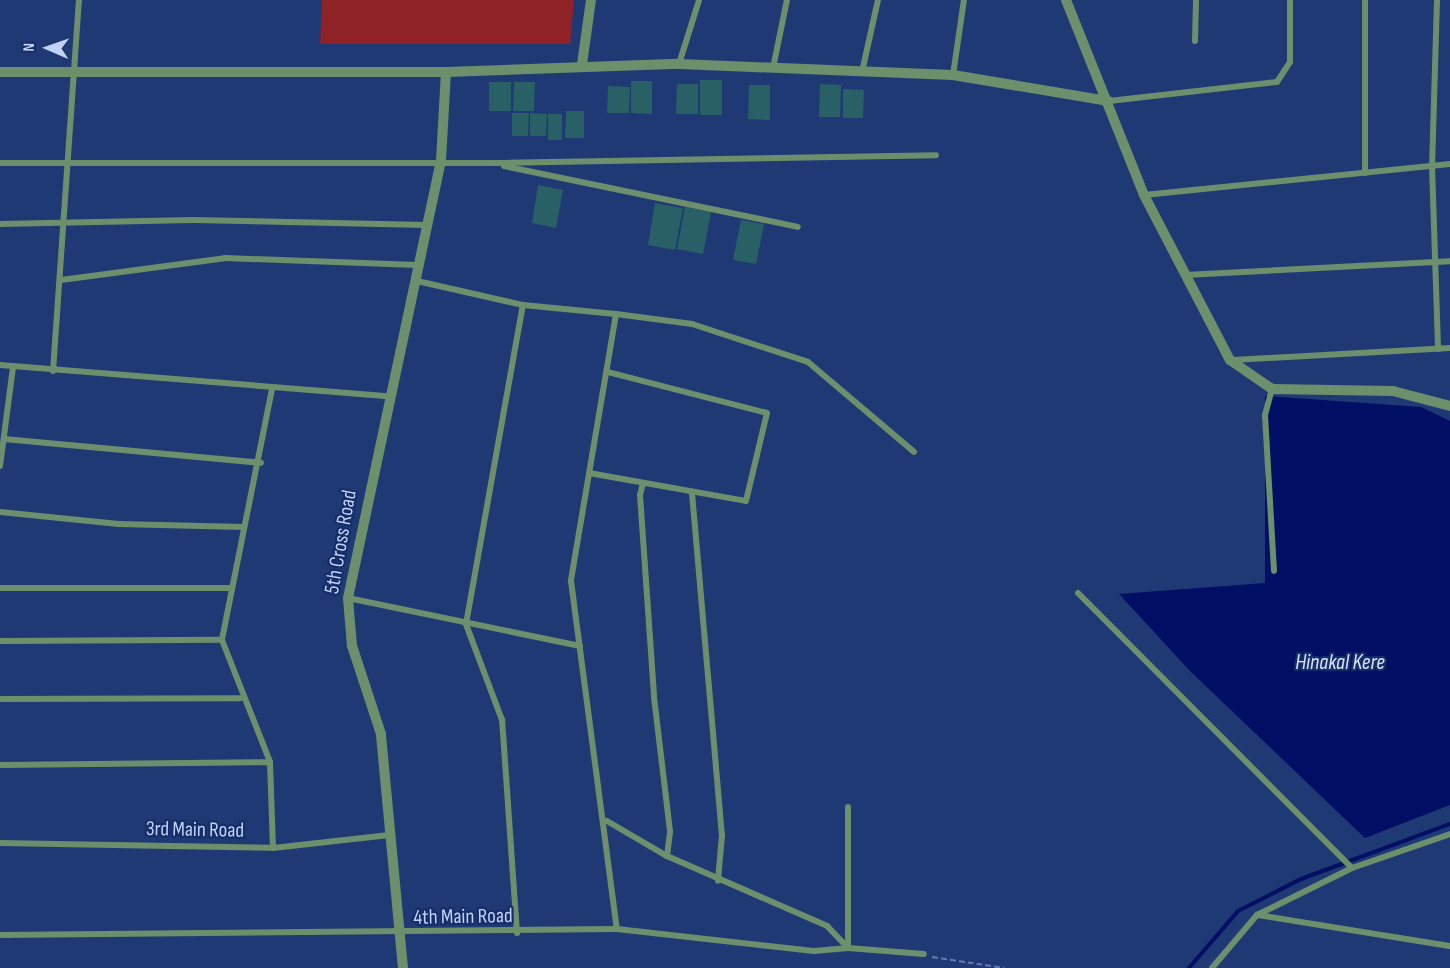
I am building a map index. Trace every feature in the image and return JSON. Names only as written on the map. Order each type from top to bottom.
[{"type":"street","points":[[53,371],[71,163],[79,0]]},
{"type":"street","points":[[582,64],[591,0]]},
{"type":"street","points":[[679,64],[699,0]]},
{"type":"street","points":[[772,69],[787,0]]},
{"type":"street","points":[[862,72],[878,0]]},
{"type":"street","points":[[953,75],[964,0]]},
{"type":"street","points":[[1066,0],[1109,101],[1144,195],[1182,275],[1230,360],[1272,389],[1393,391],[1450,406]]},
{"type":"street","points":[[1195,42],[1196,0]]},
{"type":"street","points":[[0,72],[76,74],[446,72],[582,64],[679,64],[953,75],[1109,101],[1277,82],[1290,62],[1290,0]]},
{"type":"street","points":[[1365,0],[1365,172]]},
{"type":"street","points":[[1437,0],[1432,166],[1437,262],[1438,349]]},
{"type":"street","name":"5th Cross Road","points":[[403,968],[397,935],[381,734],[352,646],[348,598],[388,396],[417,281],[417,265],[441,160],[446,72]]},
{"type":"street","points":[[0,163],[441,160],[492,163],[936,155]]},
{"type":"street","points":[[492,163],[798,227]]},
{"type":"street","points":[[1144,195],[1450,164]]},
{"type":"street","points":[[0,224],[66,225],[193,220],[426,225]]},
{"type":"street","points":[[61,280],[225,258],[417,265]]},
{"type":"street","points":[[1182,275],[1450,261]]},
{"type":"street","points":[[417,281],[523,304],[692,324],[808,362],[914,452]]},
{"type":"street","points":[[517,933],[502,720],[466,624],[523,304]]},
{"type":"street","points":[[616,314],[571,581],[607,821],[617,929]]},
{"type":"street","points":[[1230,360],[1450,348]]},
{"type":"street","points":[[0,365],[13,368],[388,396]]},
{"type":"street","points":[[0,466],[13,368]]},
{"type":"street","points":[[590,473],[746,501],[767,413],[607,372]]},
{"type":"street","points":[[272,388],[261,463],[244,526],[222,640],[240,698],[270,762],[273,848]]},
{"type":"street","points":[[1272,389],[1265,415],[1274,571]]},
{"type":"street","points":[[4,439],[261,463]]},
{"type":"street","points":[[643,483],[640,495],[654,697],[670,832],[667,856]]},
{"type":"street","points":[[692,493],[722,835],[718,880]]},
{"type":"street","points":[[0,512],[118,524],[244,526]]},
{"type":"street","points":[[0,588],[231,588]]},
{"type":"street","points":[[1078,593],[1352,868]]},
{"type":"street","points":[[348,598],[580,646]]},
{"type":"street","points":[[0,641],[222,640]]},
{"type":"street","points":[[0,699],[240,698]]},
{"type":"street","points":[[0,765],[270,762]]},
{"type":"street","points":[[848,807],[848,948]]},
{"type":"street","points":[[607,821],[667,856],[826,926],[848,948]]},
{"type":"street","points":[[1212,968],[1257,915],[1352,868],[1450,834]]},
{"type":"street","name":"3rd Main Road","points":[[0,843],[273,848],[389,835]]},
{"type":"street","points":[[1257,915],[1450,946]]},
{"type":"street","name":"4th Main Road","points":[[0,935],[397,935],[617,929],[814,951],[848,948],[924,954]]},
{"type":"path","points":[[924,954],[1004,968]]},
{"type":"shaded area","points":[[322,0],[574,0],[570,44],[320,44]]},
{"type":"water","name":"Hinakal Kere","points":[[1265,396],[1421,407],[1450,421],[1450,805],[1365,838],[1190,671],[1119,594],[1265,583]]},
{"type":"building","points":[[700,80],[722,80],[722,115],[700,115]]},
{"type":"building","points":[[631,81],[652,81],[652,114],[631,113]]},
{"type":"building","points":[[489,82],[511,82],[511,111],[489,111]]},
{"type":"building","points":[[514,82],[535,82],[534,111],[513,111]]},
{"type":"building","points":[[677,84],[698,84],[698,114],[676,114]]},
{"type":"building","points":[[820,84],[841,85],[840,117],[819,117]]},
{"type":"building","points":[[749,85],[770,85],[770,120],[748,119]]},
{"type":"building","points":[[608,86],[630,87],[629,113],[607,113]]},
{"type":"building","points":[[843,89],[864,90],[863,118],[843,118]]},
{"type":"building","points":[[566,111],[584,111],[584,138],[565,138]]},
{"type":"building","points":[[512,113],[529,113],[528,136],[512,136]]},
{"type":"building","points":[[530,113],[547,114],[546,136],[530,136]]},
{"type":"building","points":[[548,114],[562,114],[562,140],[548,140]]},
{"type":"building","points":[[538,185],[563,190],[556,228],[532,223]]},
{"type":"building","points":[[655,203],[683,208],[675,250],[648,245]]},
{"type":"building","points":[[685,207],[711,212],[703,254],[677,249]]},
{"type":"building","points":[[741,220],[764,224],[756,264],[733,260]]},
{"type":"waterway","points":[[1189,968],[1238,911],[1301,879],[1450,824]]}]
